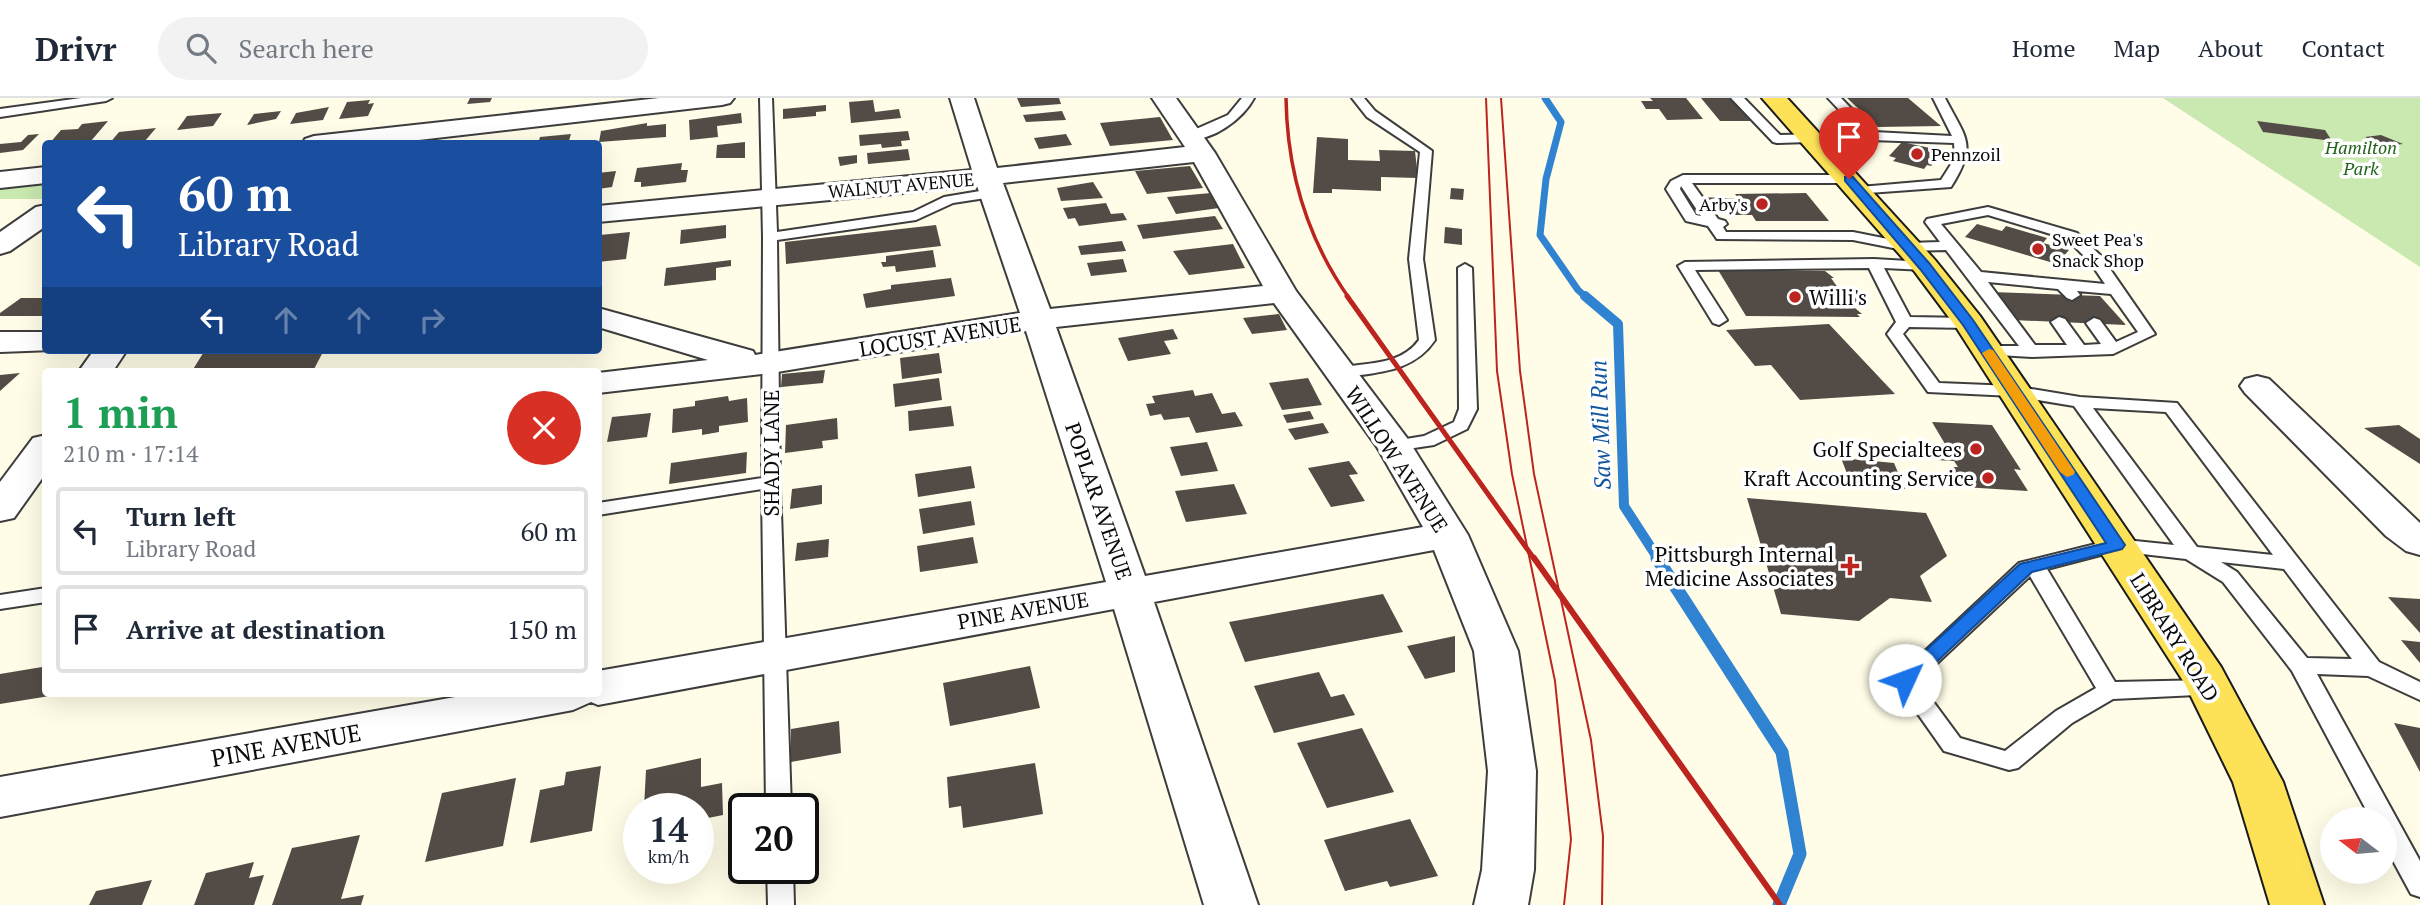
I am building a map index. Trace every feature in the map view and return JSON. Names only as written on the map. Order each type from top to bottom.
[{"type":"main road","name":"LIBRARY ROAD","points":[[1774,98],[1855,185],[1928,253],[1987,351],[2210,688],[2258,782],[2297,905]]},
{"type":"street","points":[[331,140],[415,120],[722,98]]},
{"type":"street","name":"POPLAR AVENUE","points":[[962,98],[989,185],[1130,591],[1231,905]]},
{"type":"street","name":"WILLOW AVENUE","points":[[1164,98],[1196,144],[1282,293],[1394,446],[1448,535],[1496,652],[1512,771],[1508,870],[1501,905]]},
{"type":"street","name":"WALNUT AVENUE","points":[[602,214],[770,196],[989,185],[1196,144]]},
{"type":"street","points":[[0,180],[42,175]]},
{"type":"street","points":[[0,203],[42,204]]},
{"type":"street","points":[[0,245],[42,216]]},
{"type":"street","name":"LOCUST AVENUE","points":[[602,383],[771,363],[1038,320],[1282,293]]},
{"type":"street","points":[[602,318],[718,353],[771,363]]},
{"type":"street","points":[[0,342],[42,342]]},
{"type":"street","points":[[2257,386],[2400,527],[2420,542]]},
{"type":"street","points":[[0,509],[42,451]]},
{"type":"street","name":"PINE AVENUE","points":[[602,687],[1448,535]]},
{"type":"street","name":"PINE AVENUE","points":[[0,796],[551,697]]},
{"type":"lane","points":[[0,113],[106,98]]},
{"type":"lane","name":"SHADY LANE","points":[[766,98],[771,237],[771,482],[779,793]]},
{"type":"lane","points":[[1196,144],[1233,118],[1245,107],[1248,98]]},
{"type":"lane","points":[[1340,373],[1411,360],[1421,351],[1427,340],[1416,259],[1426,151],[1371,114],[1358,98]]},
{"type":"lane","points":[[1737,98],[1772,137],[1812,139],[1871,136],[1959,140]]},
{"type":"lane","points":[[1833,98],[1871,136]]},
{"type":"lane","points":[[1939,98],[1959,140],[1961,158],[1946,184],[1855,185],[1683,179],[1673,189],[1691,218],[1714,224],[1788,223],[1928,253],[1976,276],[2035,288],[2116,290]]},
{"type":"lane","points":[[771,237],[916,216],[989,185]]},
{"type":"lane","points":[[1928,253],[1932,222],[1988,211],[2072,236],[2096,259],[2147,334],[2113,349],[1987,351]]},
{"type":"lane","points":[[1853,236],[1874,263],[1904,322]]},
{"type":"lane","points":[[1719,320],[1685,266],[1874,263],[1928,253]]},
{"type":"lane","points":[[1394,446],[1428,441],[1461,425],[1468,409],[1465,268]]},
{"type":"lane","points":[[1976,276],[2032,352]]},
{"type":"lane","points":[[1904,322],[1969,323]]},
{"type":"lane","points":[[1904,322],[1895,334],[1934,388],[2013,391],[2080,402],[2171,407],[2371,668]]},
{"type":"lane","points":[[2059,322],[2080,351]]},
{"type":"lane","points":[[2094,323],[2113,349]]},
{"type":"lane","points":[[2080,402],[2191,553],[2230,577],[2301,666],[2377,807]]},
{"type":"lane","points":[[602,508],[771,482]]},
{"type":"lane","points":[[2210,688],[2109,691],[2064,717],[2008,761],[1952,745],[1905,680],[2026,568],[2116,545],[2290,563]]},
{"type":"lane","points":[[2035,566],[2109,691]]},
{"type":"lane","points":[[0,602],[42,596]]},
{"type":"lane","points":[[2301,666],[2371,668],[2420,692]]},
{"type":"lane","points":[[2398,846],[2420,886]]},
{"type":"lane","points":[[780,884],[781,905]]},
{"type":"green space","name":"Hamilton Park","points":[[2163,98],[2420,98],[2420,267],[2414,263]]},
{"type":"green space","points":[[42,180],[42,199],[0,199],[0,185]]},
{"type":"building","points":[[470,98],[492,98],[490,102],[467,104]]},
{"type":"building","points":[[1017,98],[1059,98],[1061,104],[1021,107]]},
{"type":"building","points":[[1650,98],[1686,98],[1703,119],[1667,120],[1659,109],[1646,109],[1641,101],[1653,101]]},
{"type":"building","points":[[1701,98],[1732,98],[1752,121],[1720,121]]},
{"type":"building","points":[[1847,98],[1908,98],[1941,126],[1878,127]]},
{"type":"building","points":[[370,100],[368,104],[374,103],[368,116],[339,119],[347,102]]},
{"type":"building","points":[[873,100],[875,112],[899,109],[901,118],[851,123],[849,102]]},
{"type":"building","points":[[826,105],[826,111],[816,112],[816,116],[783,119],[783,109]]},
{"type":"building","points":[[329,107],[323,120],[290,124],[296,113]]},
{"type":"building","points":[[281,111],[276,119],[247,125],[254,114]]},
{"type":"building","points":[[1062,111],[1066,120],[1026,122],[1023,115]]},
{"type":"building","points":[[222,113],[213,126],[177,130],[187,116]]},
{"type":"building","points":[[741,113],[742,123],[717,126],[718,137],[690,140],[689,120]]},
{"type":"building","points":[[1160,117],[1173,140],[1110,146],[1100,123]]},
{"type":"building","points":[[108,121],[92,140],[52,140],[61,130],[78,129],[82,124]]},
{"type":"building","points":[[2257,121],[2325,130],[2332,141],[2263,132]]},
{"type":"building","points":[[647,123],[647,126],[666,124],[666,137],[602,142],[599,140],[601,131]]},
{"type":"building","points":[[156,128],[146,140],[112,140],[119,132]]},
{"type":"building","points":[[908,131],[910,140],[901,141],[902,146],[860,146],[859,135]]},
{"type":"building","points":[[39,134],[23,150],[0,153],[0,144],[21,142],[28,135]]},
{"type":"building","points":[[571,134],[569,140],[539,140],[540,137]]},
{"type":"building","points":[[1066,134],[1072,145],[1039,149],[1034,138]]},
{"type":"building","points":[[2381,135],[2403,144],[2386,146],[2365,137]]},
{"type":"building","points":[[1317,137],[1348,139],[1348,160],[1380,161],[1379,150],[1415,151],[1418,178],[1381,177],[1381,191],[1332,189],[1332,193],[1313,193]]},
{"type":"building","points":[[745,142],[745,158],[716,158],[717,145]]},
{"type":"building","name":"Pennzoil","points":[[1902,142],[1944,151],[1931,166],[1927,165],[1924,169],[1893,161],[1896,158],[1889,156]]},
{"type":"building","points":[[908,149],[910,160],[868,164],[867,153]]},
{"type":"building","points":[[857,155],[857,163],[840,166],[838,157]]},
{"type":"building","points":[[682,163],[681,170],[688,170],[686,182],[641,187],[641,182],[634,182],[637,168]]},
{"type":"building","points":[[1190,166],[1203,188],[1147,194],[1135,171]]},
{"type":"building","points":[[616,171],[612,187],[602,188],[602,173]]},
{"type":"building","points":[[1093,182],[1103,198],[1061,201],[1057,188]]},
{"type":"building","points":[[1451,188],[1464,189],[1463,200],[1450,199]]},
{"type":"building","points":[[1211,193],[1219,208],[1176,214],[1167,197]]},
{"type":"building","name":"Arby's","points":[[1806,193],[1829,221],[1756,221],[1752,215],[1729,215],[1725,209],[1711,209],[1703,197],[1739,199],[1735,194]]},
{"type":"building","points":[[1106,203],[1111,214],[1123,213],[1127,220],[1079,226],[1075,218],[1068,219],[1063,208]]},
{"type":"building","points":[[1215,216],[1223,229],[1143,239],[1137,225]]},
{"type":"building","points":[[1977,224],[2002,231],[2006,226],[2047,238],[2043,243],[2069,250],[2057,264],[1965,237]]},
{"type":"building","points":[[726,225],[726,238],[680,244],[681,230]]},
{"type":"building","points":[[936,225],[941,246],[786,264],[785,242]]},
{"type":"building","points":[[1445,227],[1462,229],[1462,245],[1444,243]]},
{"type":"building","points":[[630,232],[626,259],[602,262],[602,235]]},
{"type":"building","points":[[1122,241],[1126,251],[1081,255],[1078,246]]},
{"type":"building","points":[[1233,244],[1245,268],[1189,275],[1173,251]]},
{"type":"building","points":[[933,250],[936,267],[896,272],[895,266],[883,267],[881,262],[886,262],[886,256]]},
{"type":"building","points":[[1123,259],[1127,272],[1091,276],[1087,263]]},
{"type":"building","points":[[731,260],[731,266],[716,268],[716,280],[664,286],[666,268]]},
{"type":"building","name":"Willi's","points":[[1718,270],[1825,271],[1834,278],[1831,278],[1841,292],[1851,292],[1859,303],[1849,303],[1862,314],[1857,314],[1860,317],[1746,316]]},
{"type":"building","points":[[951,278],[955,296],[866,308],[863,294],[891,289],[891,285]]},
{"type":"building","points":[[1991,292],[2100,296],[2126,325],[2013,320]]},
{"type":"building","points":[[21,298],[42,298],[42,316],[0,316],[0,313]]},
{"type":"building","points":[[1279,314],[1287,330],[1252,334],[1243,318]]},
{"type":"building","points":[[1829,324],[1895,394],[1800,400],[1771,365],[1755,366],[1726,330]]},
{"type":"building","points":[[1173,329],[1178,339],[1164,341],[1171,354],[1128,361],[1118,338]]},
{"type":"building","points":[[939,353],[942,373],[902,379],[900,358]]},
{"type":"building","points":[[203,354],[322,354],[315,368],[194,368]]},
{"type":"building","points":[[825,370],[823,383],[781,387],[782,374]]},
{"type":"building","points":[[20,373],[0,391],[0,375]]},
{"type":"building","points":[[939,378],[942,400],[895,407],[893,384]]},
{"type":"building","points":[[1308,378],[1322,405],[1282,410],[1269,383]]},
{"type":"building","points":[[1193,390],[1195,396],[1212,393],[1222,414],[1235,412],[1243,426],[1196,433],[1189,417],[1164,420],[1161,414],[1150,416],[1146,404],[1155,403],[1152,396]]},
{"type":"building","points":[[728,396],[729,401],[747,398],[748,422],[719,426],[719,432],[702,435],[702,429],[672,433],[673,409],[695,406],[695,401]]},
{"type":"building","points":[[951,406],[954,426],[909,431],[908,411]]},
{"type":"building","points":[[1310,411],[1314,419],[1287,423],[1283,415]]},
{"type":"building","points":[[651,413],[647,437],[607,442],[612,417]]},
{"type":"building","points":[[837,418],[838,439],[822,441],[823,448],[785,453],[786,425]]},
{"type":"building","points":[[1932,422],[1992,425],[2021,470],[2014,469],[2028,491],[1963,487],[1951,467],[1958,467],[1954,461],[1936,460],[1926,443],[1945,444]]},
{"type":"building","points":[[1323,423],[1329,433],[1295,440],[1288,429]]},
{"type":"building","points":[[2399,425],[2420,439],[2420,464],[2364,428]]},
{"type":"building","points":[[1207,442],[1218,471],[1181,476],[1170,447]]},
{"type":"building","points":[[747,452],[746,473],[669,484],[671,463]]},
{"type":"building","points":[[1841,458],[1894,463],[1905,489],[1851,484]]},
{"type":"building","points":[[1349,461],[1358,474],[1349,475],[1365,501],[1331,507],[1308,468]]},
{"type":"building","points":[[971,466],[975,488],[918,497],[915,474]]},
{"type":"building","points":[[1234,484],[1247,514],[1186,522],[1175,491]]},
{"type":"building","points":[[822,485],[822,504],[790,509],[792,489]]},
{"type":"building","name":"Pittsburgh Internal Medicine Associates","points":[[1747,498],[1926,513],[1947,556],[1920,576],[1932,602],[1890,598],[1859,621],[1781,614]]},
{"type":"building","points":[[971,501],[975,525],[923,534],[919,509]]},
{"type":"building","points":[[973,537],[978,563],[920,572],[917,546]]},
{"type":"building","points":[[829,539],[828,557],[795,561],[797,543]]},
{"type":"building","points":[[1383,594],[1403,632],[1245,662],[1229,622]]},
{"type":"building","points":[[2388,597],[2420,599],[2420,633]]},
{"type":"building","points":[[1455,636],[1455,672],[1425,679],[1407,646]]},
{"type":"building","points":[[2401,640],[2420,642],[2420,663]]},
{"type":"building","points":[[1030,666],[1040,708],[950,726],[943,683]]},
{"type":"building","points":[[42,667],[43,697],[0,704],[0,674]]},
{"type":"building","points":[[1319,672],[1331,697],[1344,694],[1355,715],[1274,733],[1254,686]]},
{"type":"building","points":[[839,721],[841,753],[791,762],[791,729]]},
{"type":"building","points":[[2394,723],[2420,728],[2420,772]]},
{"type":"building","points":[[1362,728],[1394,792],[1327,808],[1297,743]]},
{"type":"building","points":[[701,758],[701,787],[722,783],[723,815],[714,817],[714,793],[645,793],[646,770]]},
{"type":"building","points":[[1035,763],[1043,814],[963,828],[961,806],[949,808],[947,777]]},
{"type":"building","points":[[601,766],[592,831],[530,843],[540,790],[564,785],[566,772]]},
{"type":"building","points":[[516,778],[503,846],[425,862],[442,793]]},
{"type":"building","points":[[1410,819],[1438,876],[1390,887],[1387,881],[1345,891],[1324,840]]},
{"type":"building","points":[[360,835],[341,899],[364,895],[361,905],[272,905],[292,848]]},
{"type":"building","points":[[254,862],[249,878],[264,875],[254,905],[194,905],[206,873]]},
{"type":"building","points":[[152,880],[142,905],[89,905],[96,891]]},
{"type":"waterway","name":"Saw Mill Run","points":[[1545,98],[1561,122],[1546,179],[1540,235],[1578,290],[1587,298]]},
{"type":"waterway","name":"Saw Mill Run","points":[[1585,296],[1618,324],[1624,506],[1659,560]]},
{"type":"waterway","name":"Saw Mill Run","points":[[1657,558],[1782,752],[1800,854],[1779,905]]},
{"type":"tram line","points":[[1486,98],[1497,371],[1512,474],[1555,681],[1571,839],[1564,905]]},
{"type":"tram line","points":[[1501,98],[1520,371],[1534,474],[1591,740],[1603,836],[1602,905]]},
{"type":"railway","points":[[1286,98],[1290,151],[1302,202],[1321,251],[1349,298]]},
{"type":"railway","points":[[1347,296],[1535,560]]},
{"type":"railway","points":[[1534,558],[1780,905]]},
{"type":"slow traffic","points":[[1989,353],[2067,472]]},
{"type":"place","name":"Pennzoil","points":[[1917,154]]},
{"type":"place","name":"Arby's","points":[[1762,204]]},
{"type":"place","name":"Sweet Pea's Snack Shop","points":[[2038,249]]},
{"type":"place","name":"Willi's","points":[[1795,297]]},
{"type":"place","name":"Golf Specialtees","points":[[1976,449]]},
{"type":"place","name":"Kraft Accounting Service","points":[[1988,478]]},
{"type":"place","name":"Pittsburgh Internal Medicine Associates","points":[[1850,566]]},
{"type":"route","points":[[1849,179],[1925,266],[1969,323],[2116,545],[2026,568],[1905,680]]}]
